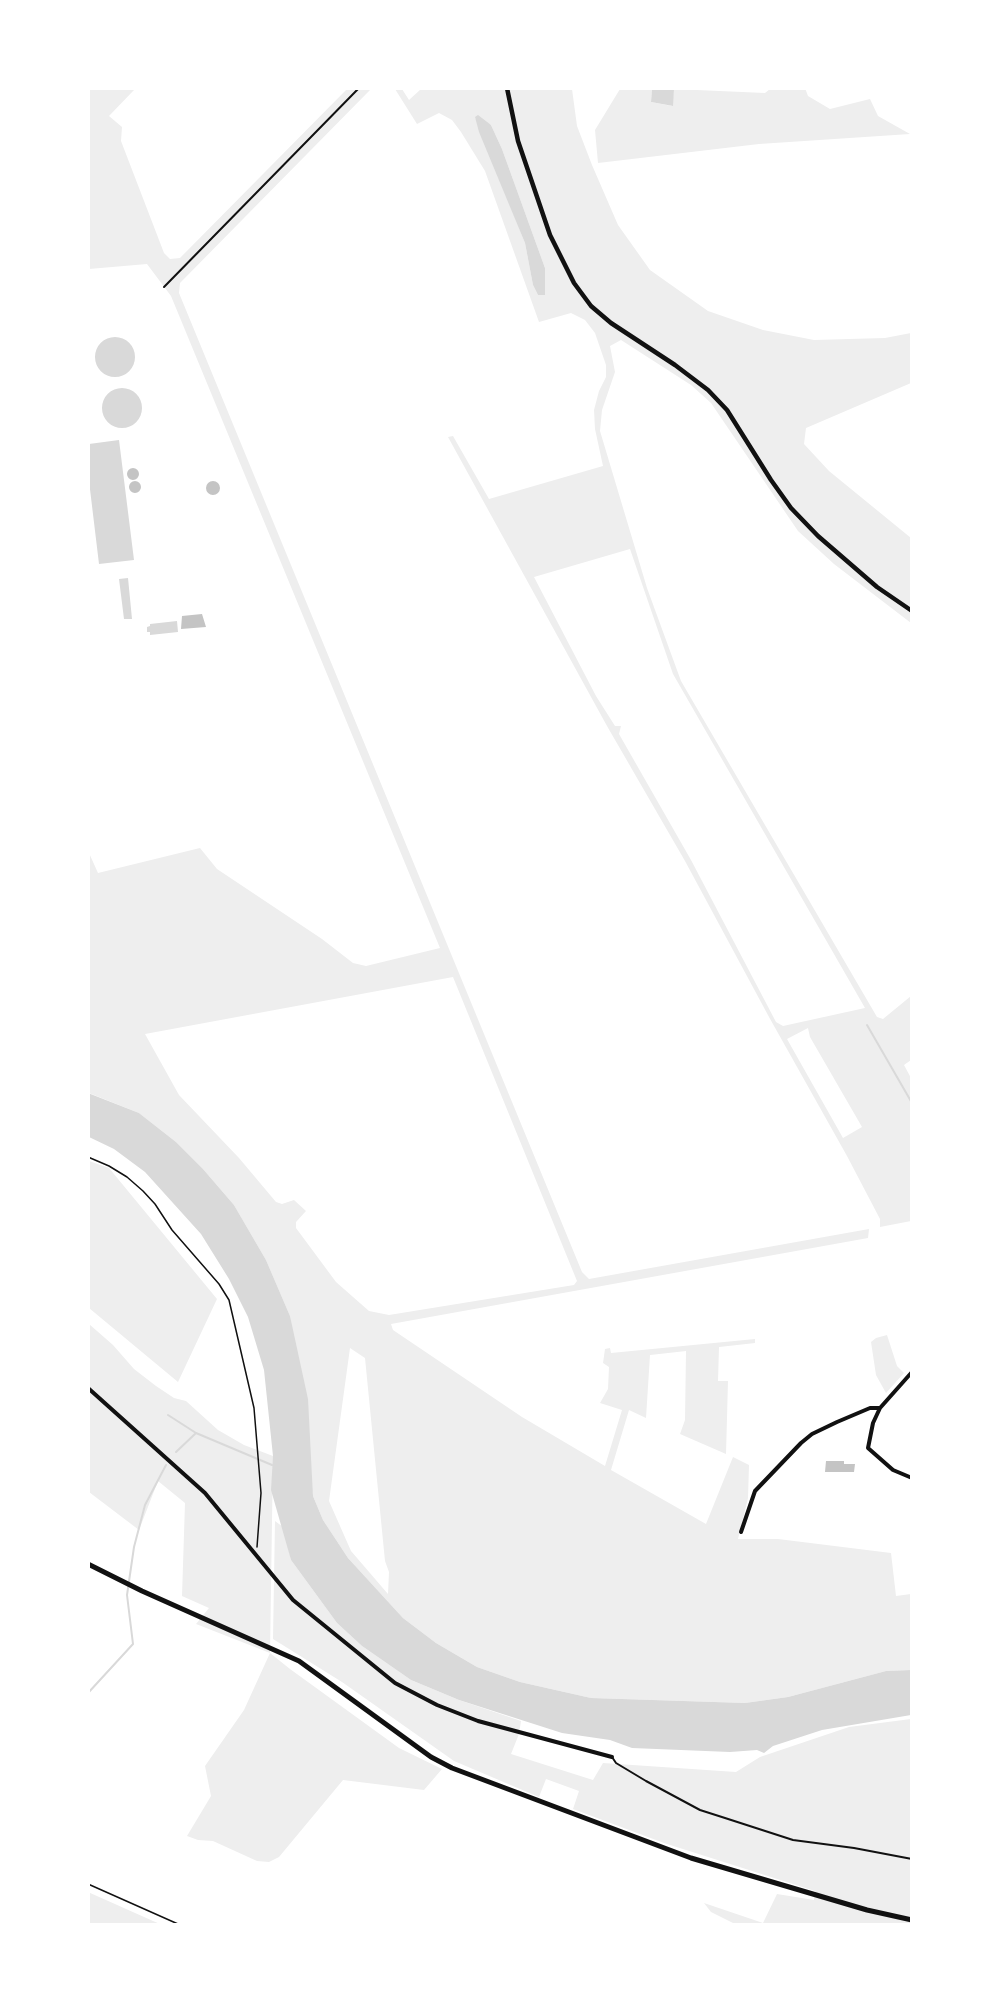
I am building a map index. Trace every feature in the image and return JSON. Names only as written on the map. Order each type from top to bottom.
[{"type":"main road","points":[[88,1564],[142,1591],[299,1661],[431,1757],[452,1768],[691,1858],[867,1910],[912,1920]]},
{"type":"street","points":[[507,88],[518,141],[550,235],[574,284],[591,306],[611,323],[675,365],[708,390],[727,410],[791,508],[818,536],[876,586],[912,611]]},
{"type":"street","points":[[912,1372],[880,1408],[873,1423],[868,1448],[893,1470],[912,1478]]},
{"type":"street","points":[[88,1388],[205,1493],[279,1584],[307,1612],[395,1683],[415,1695],[478,1721],[612,1757]]},
{"type":"street","points":[[741,1532],[755,1491],[801,1443],[812,1434],[837,1422],[870,1408],[880,1408]]},
{"type":"lane","points":[[164,287],[359,88]]},
{"type":"lane","points":[[612,1757],[616,1764],[700,1810],[793,1840],[912,1859]]},
{"type":"path","points":[[88,1157],[110,1166],[143,1191],[155,1204],[172,1230],[219,1284],[229,1300],[250,1385],[259,1456],[261,1511],[258,1545],[254,1552]]},
{"type":"path","points":[[88,1884],[178,1924]]},
{"type":"shaded area","points":[[805,88],[808,96],[830,109],[870,99],[878,116],[910,134],[759,144],[598,163],[595,130],[620,89],[652,89],[651,102],[672,106],[674,89],[765,93],[770,89]]},
{"type":"shaded area","points":[[88,89],[135,89],[109,116],[122,127],[121,141],[164,253],[170,259],[180,258],[347,89],[371,89],[180,283],[179,293],[582,1272],[589,1279],[869,1229],[868,1238],[391,1324],[393,1330],[522,1417],[605,1466],[622,1410],[600,1403],[608,1389],[609,1367],[603,1363],[605,1349],[610,1348],[611,1353],[755,1339],[755,1343],[719,1347],[718,1381],[728,1381],[726,1454],[680,1434],[685,1420],[686,1351],[650,1355],[646,1418],[629,1410],[611,1470],[706,1524],[733,1457],[749,1465],[748,1498],[738,1539],[778,1539],[891,1553],[896,1596],[911,1594],[911,1670],[886,1671],[788,1697],[745,1703],[591,1698],[520,1682],[477,1667],[436,1643],[403,1618],[348,1558],[323,1520],[313,1496],[290,1316],[266,1260],[234,1205],[176,1142],[139,1113],[89,1093],[89,853],[98,873],[200,848],[217,869],[322,939],[353,963],[366,966],[440,948],[171,296],[147,264],[89,269]],"holes":[[[453,977],[577,1281],[574,1285],[389,1315],[369,1311],[336,1282],[296,1228],[296,1222],[306,1211],[294,1200],[282,1204],[276,1202],[239,1158],[179,1095],[145,1034]],[[350,1348],[365,1358],[385,1561],[389,1572],[388,1594],[351,1551],[329,1501]]]},
{"type":"shaded area","points":[[395,89],[402,89],[409,100],[421,89],[572,89],[577,126],[592,165],[618,225],[650,270],[708,311],[763,330],[814,340],[885,338],[911,333],[911,383],[806,428],[804,444],[829,471],[911,538],[911,623],[834,564],[798,531],[711,403],[691,385],[621,340],[610,346],[615,372],[602,410],[600,431],[647,588],[681,681],[877,1017],[883,1019],[911,996],[911,1060],[904,1065],[911,1078],[911,1221],[880,1227],[880,1219],[847,1156],[448,437],[453,436],[489,499],[603,466],[595,429],[594,410],[606,377],[606,365],[595,333],[585,320],[571,313],[539,322],[485,171],[452,120],[439,113],[417,124]],"holes":[[[475,117],[491,125],[502,149],[545,268],[538,295],[533,285],[525,243]],[[630,549],[673,674],[865,1008],[783,1026],[776,1022],[691,860],[619,734],[621,726],[615,726],[596,696],[534,577]],[[808,1028],[810,1037],[862,1127],[843,1138],[787,1039]]]},
{"type":"shaded area","points":[[652,89],[674,89],[673,106],[651,102]]},
{"type":"shaded area","points":[[478,115],[491,125],[502,149],[545,268],[545,295],[538,295],[533,285],[525,243],[479,132],[475,117]]},
{"type":"shaded area","points":[[115,337],[129,343],[135,357],[129,371],[115,377],[101,371],[95,357],[101,343]]},
{"type":"shaded area","points":[[122,388],[136,394],[142,408],[136,422],[122,428],[108,422],[102,408],[108,394]]},
{"type":"shaded area","points":[[119,440],[134,560],[99,564],[89,481],[89,444]]},
{"type":"shaded area","points":[[128,578],[132,619],[124,619],[119,579]]},
{"type":"shaded area","points":[[177,621],[178,632],[150,635],[150,632],[147,632],[150,624]]},
{"type":"shaded area","points":[[88,1093],[139,1113],[176,1142],[234,1205],[266,1260],[290,1316],[308,1399],[313,1496],[323,1520],[348,1558],[403,1618],[436,1643],[477,1667],[520,1682],[591,1698],[745,1703],[788,1697],[886,1671],[911,1670],[911,1715],[822,1730],[773,1746],[764,1753],[757,1750],[730,1752],[632,1748],[610,1740],[562,1733],[459,1700],[411,1680],[362,1646],[337,1623],[291,1560],[271,1490],[273,1456],[264,1370],[248,1317],[229,1279],[201,1234],[145,1172],[114,1149],[89,1137]]},
{"type":"shaded area","points":[[89,1161],[109,1168],[217,1299],[178,1382],[89,1308]]},
{"type":"shaded area","points":[[89,1324],[113,1345],[134,1369],[156,1386],[174,1398],[186,1401],[218,1430],[244,1445],[273,1456],[270,1653],[196,1624],[209,1608],[182,1596],[185,1503],[158,1481],[139,1530],[89,1492]]},
{"type":"shaded area","points":[[887,1335],[897,1366],[904,1373],[886,1393],[876,1375],[871,1342]]},
{"type":"shaded area","points":[[275,1521],[283,1527],[291,1560],[337,1623],[362,1646],[411,1680],[459,1700],[521,1721],[519,1734],[511,1754],[593,1780],[603,1763],[736,1772],[760,1757],[849,1727],[911,1719],[911,1924],[735,1924],[711,1912],[704,1903],[763,1923],[777,1894],[814,1900],[815,1891],[664,1843],[573,1809],[579,1791],[546,1779],[539,1797],[454,1761],[342,1682],[273,1639]]},
{"type":"shaded area","points":[[270,1653],[399,1748],[442,1769],[424,1790],[343,1780],[279,1857],[269,1862],[257,1861],[213,1841],[198,1840],[187,1836],[211,1796],[205,1766],[244,1710]]},
{"type":"shaded area","points":[[88,1892],[153,1921],[160,1924],[89,1924]]},
{"type":"building","points":[[135,468],[139,474],[135,480],[131,480],[127,472]]},
{"type":"building","points":[[137,481],[141,487],[137,493],[133,493],[129,485]]},
{"type":"building","points":[[213,481],[218,483],[220,488],[218,493],[213,495],[208,493],[206,488],[208,483]]},
{"type":"building","points":[[202,614],[206,627],[181,629],[182,616]]},
{"type":"building","points":[[826,1461],[844,1461],[844,1464],[855,1464],[854,1472],[825,1472]]},
{"type":"waterway","points":[[867,1025],[912,1103]]},
{"type":"waterway","points":[[168,1415],[196,1433],[272,1465]]},
{"type":"waterway","points":[[176,1452],[196,1433]]},
{"type":"waterway","points":[[88,1693],[133,1644],[127,1595],[134,1547],[145,1505],[166,1465]]}]
